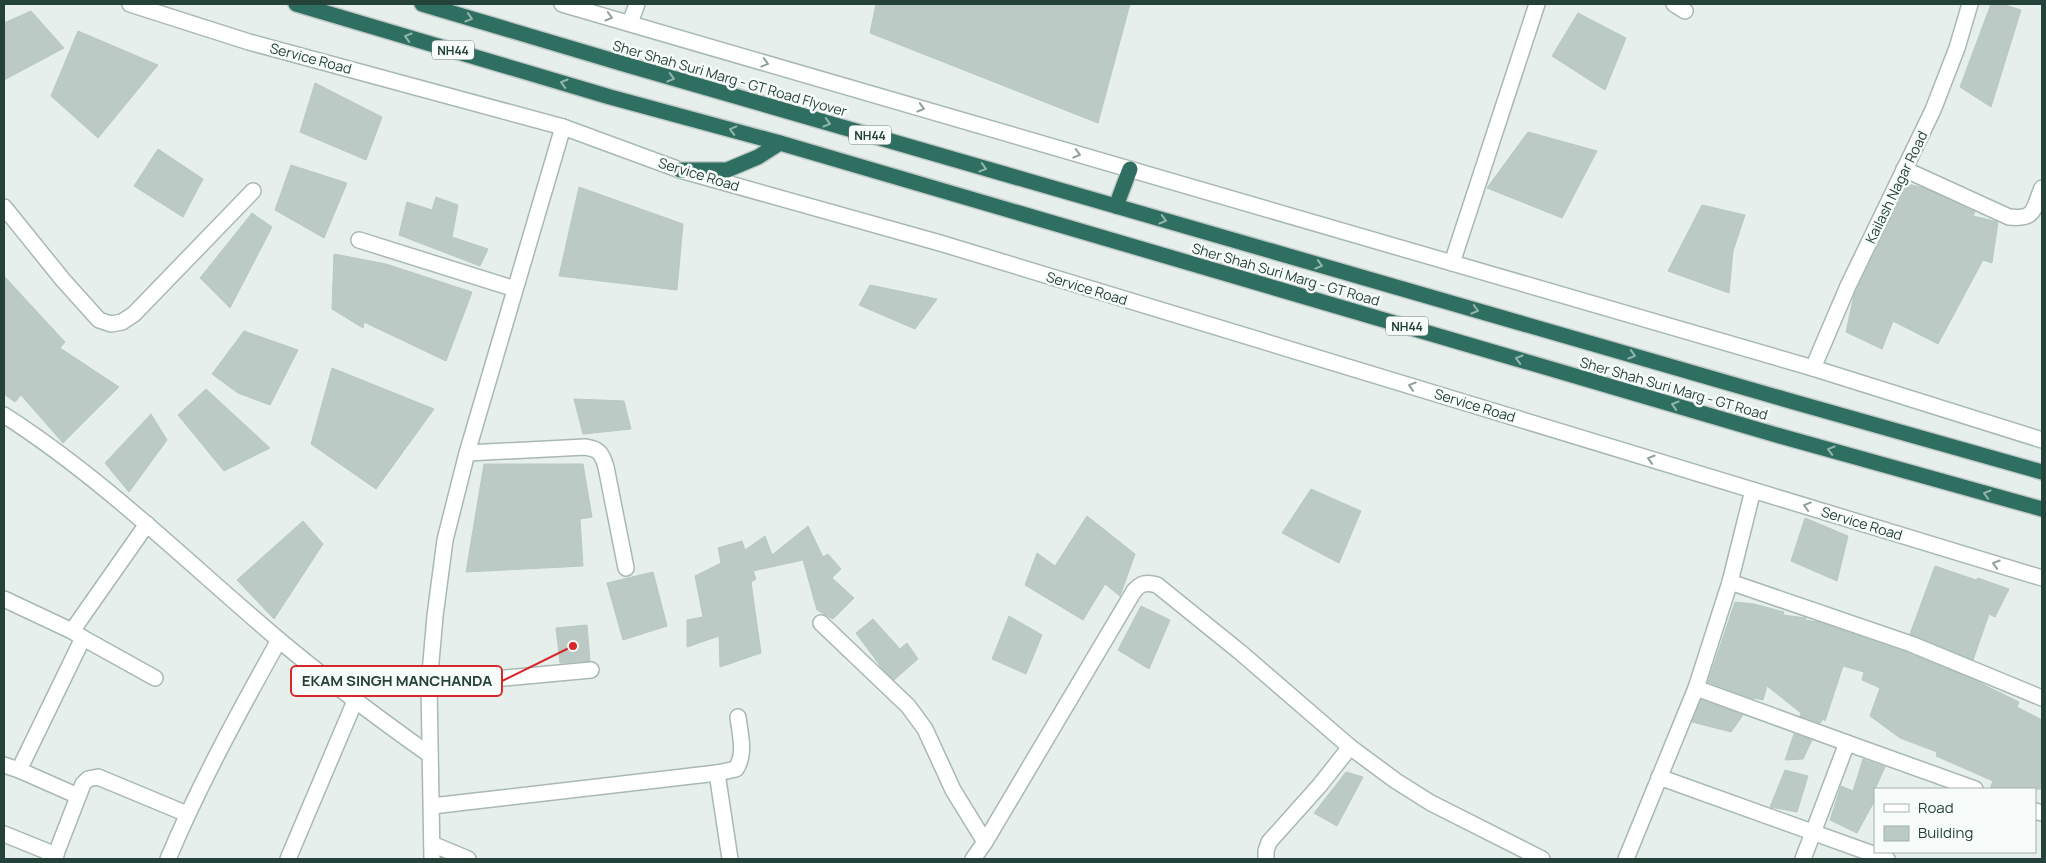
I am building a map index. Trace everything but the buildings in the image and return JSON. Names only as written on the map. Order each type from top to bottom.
[{"type":"highway","name":"NH44","points":[[296,4],[610,97],[780,142]]},
{"type":"highway","name":"Sher Shah Suri Marg - GT Road Flyover","points":[[422,4],[1116,206]]},
{"type":"highway","points":[[680,170],[726,170],[758,157],[780,142]]},
{"type":"highway","name":"Sher Shah Suri Marg - GT Road","points":[[780,142],[1761,430],[2042,509]]},
{"type":"highway","points":[[1116,206],[1130,169]]},
{"type":"highway","name":"Sher Shah Suri Marg - GT Road","points":[[1116,206],[1785,400],[2042,472]]},
{"type":"street","name":"Service Road","points":[[130,4],[249,42],[564,127],[680,170],[940,243],[2042,578]]},
{"type":"street","points":[[562,4],[1813,368],[2042,440]]},
{"type":"street","points":[[630,23],[638,4]]},
{"type":"street","points":[[1452,263],[1537,4]]},
{"type":"street","name":"Kailash Nagar Road","points":[[1813,368],[1848,286],[1933,110],[1957,48],[1970,4]]},
{"type":"street","points":[[432,859],[429,685],[435,616],[445,540],[467,452],[564,127]]},
{"type":"street","points":[[1904,170],[2009,217],[2024,219],[2031,215],[2042,188]]},
{"type":"street","points":[[4,207],[63,280],[99,320],[111,324],[122,322],[134,314],[253,191]]},
{"type":"street","points":[[359,240],[515,289]]},
{"type":"street","points":[[4,415],[35,435],[147,524],[280,640],[356,701],[430,755]]},
{"type":"street","points":[[467,452],[585,447],[597,449],[603,456],[606,467],[626,568]]},
{"type":"street","points":[[1626,859],[1696,688],[1730,582],[1753,490]]},
{"type":"street","points":[[19,770],[78,634],[147,524]]},
{"type":"street","points":[[1730,582],[1911,644],[2042,698]]},
{"type":"street","points":[[972,859],[985,842],[1134,591],[1140,585],[1148,583],[1156,586],[1240,652],[1350,747],[1396,781],[1512,853],[1542,859]]},
{"type":"street","points":[[4,599],[78,634],[155,678]]},
{"type":"street","points":[[821,623],[908,706],[925,729],[952,790],[985,842]]},
{"type":"street","points":[[168,859],[187,814],[224,740],[280,640]]},
{"type":"street","points":[[429,685],[591,670]]},
{"type":"street","points":[[1696,688],[1972,788]]},
{"type":"street","points":[[288,859],[356,701]]},
{"type":"street","points":[[432,806],[717,773],[736,769],[741,761],[742,751],[738,717]]},
{"type":"street","points":[[1803,859],[1812,831],[1847,743]]},
{"type":"street","points":[[1266,859],[1269,842],[1350,747]]},
{"type":"street","points":[[4,765],[78,796]]},
{"type":"street","points":[[717,773],[730,859]]},
{"type":"street","points":[[4,834],[55,857],[83,784],[88,779],[98,777],[187,814]]},
{"type":"street","points":[[1659,777],[1887,859]]},
{"type":"street","points":[[432,844],[468,859]]},
{"type":"place","name":"EKAM SINGH MANCHANDA","points":[[573,646]]}]
